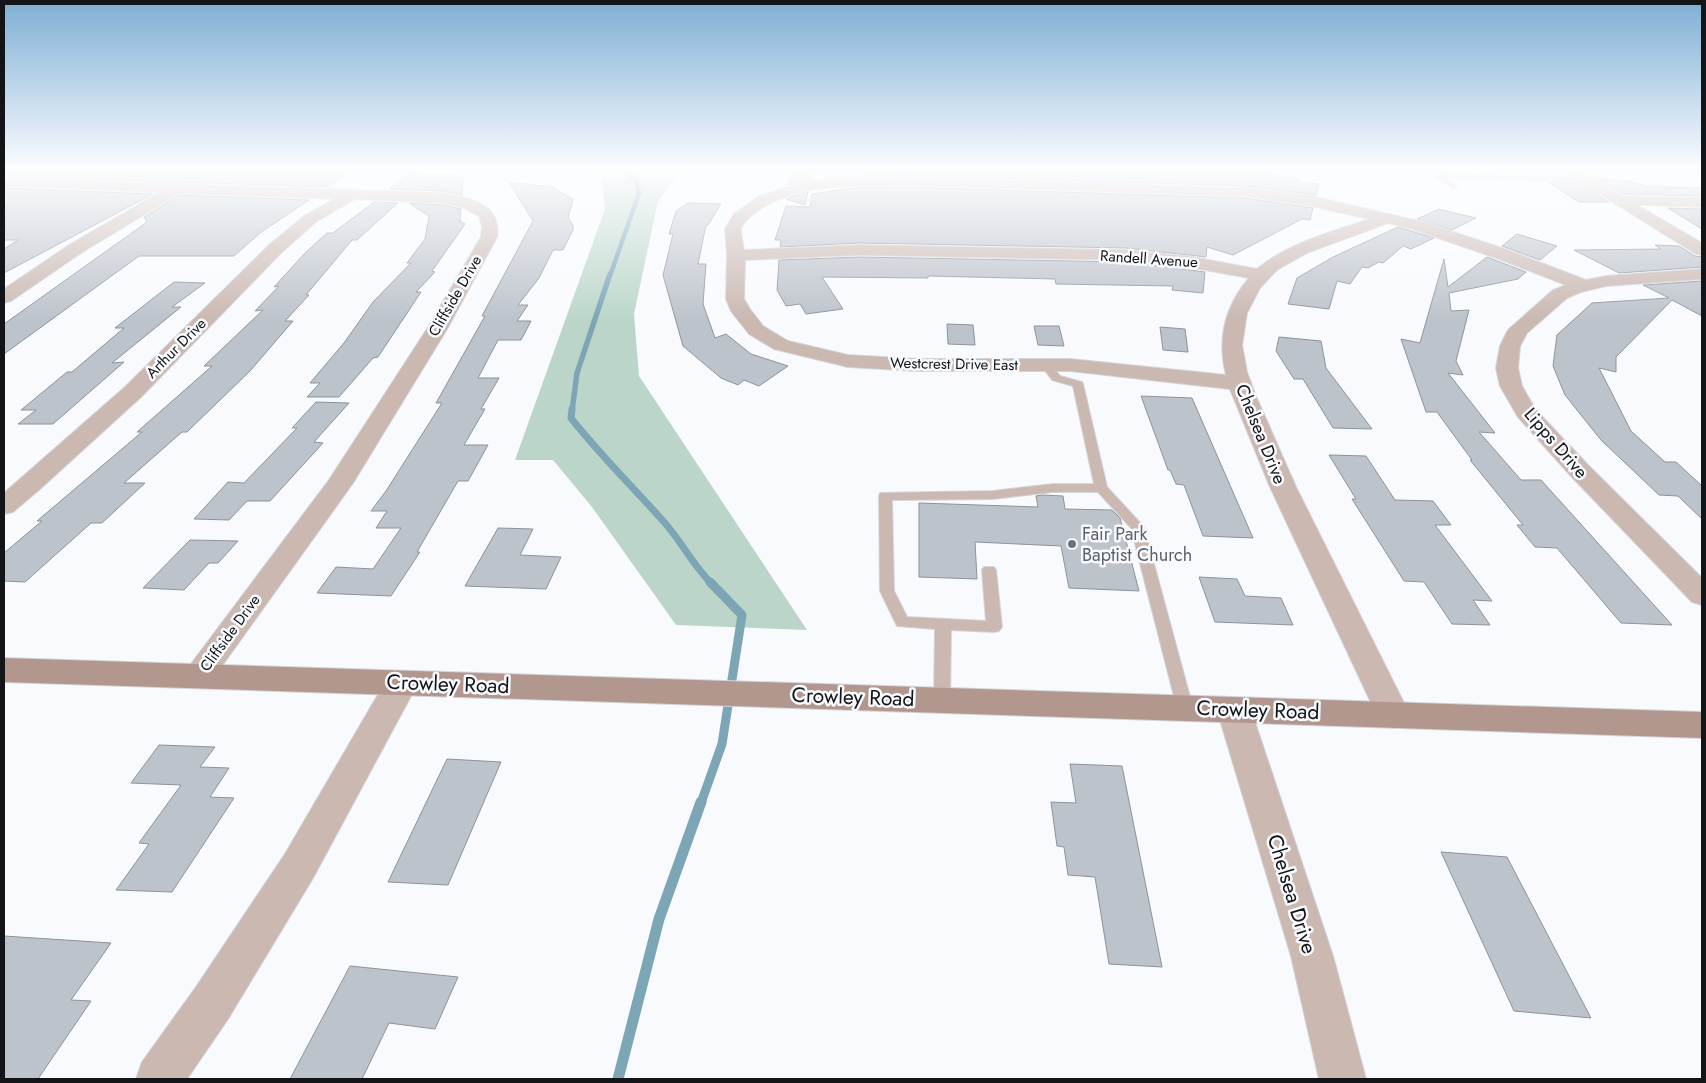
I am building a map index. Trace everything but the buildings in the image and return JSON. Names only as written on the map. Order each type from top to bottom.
[{"type":"main road","name":"Crowley Road","points":[[4,670],[1702,725]]},
{"type":"street","points":[[4,298],[75,248],[124,220]]},
{"type":"street","name":"Arthur Drive","points":[[4,506],[133,392],[275,250],[309,220]]},
{"type":"street","name":"Cliffside Drive","points":[[198,676],[340,483],[437,329],[489,237],[492,228],[489,220]]},
{"type":"street","name":"Westcrest Drive East","points":[[739,220],[733,229],[736,255],[736,299],[741,311],[756,330],[781,346],[820,356],[858,361],[917,365],[1070,366],[1239,384]]},
{"type":"street","name":"Chelsea Drive","points":[[1383,220],[1299,251],[1260,275],[1241,303],[1235,316],[1232,356],[1239,384],[1273,467],[1393,715]]},
{"type":"street","name":"Westcrest Drive East","points":[[1394,220],[1417,225],[1502,254],[1585,286]]},
{"type":"street","points":[[1651,220],[1702,250]]},
{"type":"street","name":"Randell Avenue","points":[[736,255],[859,250],[1126,255],[1165,257],[1208,263],[1260,275]]},
{"type":"street","name":"Lipps Drive","points":[[1702,274],[1606,281],[1560,294],[1518,330],[1510,346],[1507,368],[1511,386],[1526,412],[1578,470],[1702,595]]},
{"type":"street","points":[[159,1079],[212,1003],[300,866],[402,683]]},
{"type":"street","name":"Chelsea Drive","points":[[1234,710],[1312,956],[1343,1079]]},
{"type":"lane","points":[[1046,365],[1056,378],[1078,384],[1102,488],[1137,527],[1184,708]]},
{"type":"lane","points":[[989,570],[994,627],[902,622],[887,591],[885,496],[993,494],[1053,488],[1102,488]]},
{"type":"lane","points":[[942,700],[943,624]]},
{"type":"green space","points":[[601,220],[654,220],[634,314],[639,376],[807,630],[676,625],[592,507],[553,460],[515,460]]},
{"type":"waterway","points":[[610,276],[630,220]]},
{"type":"waterway","points":[[572,411],[577,373],[610,274]]},
{"type":"waterway","points":[[572,409],[571,418],[582,432],[664,522],[698,569],[711,583]]},
{"type":"waterway","points":[[701,803],[722,744],[742,615],[710,582]]},
{"type":"waterway","points":[[618,1079],[659,919],[701,802]]},
{"type":"place","name":"Fair Park Baptist Church","points":[[1072,544]]}]
